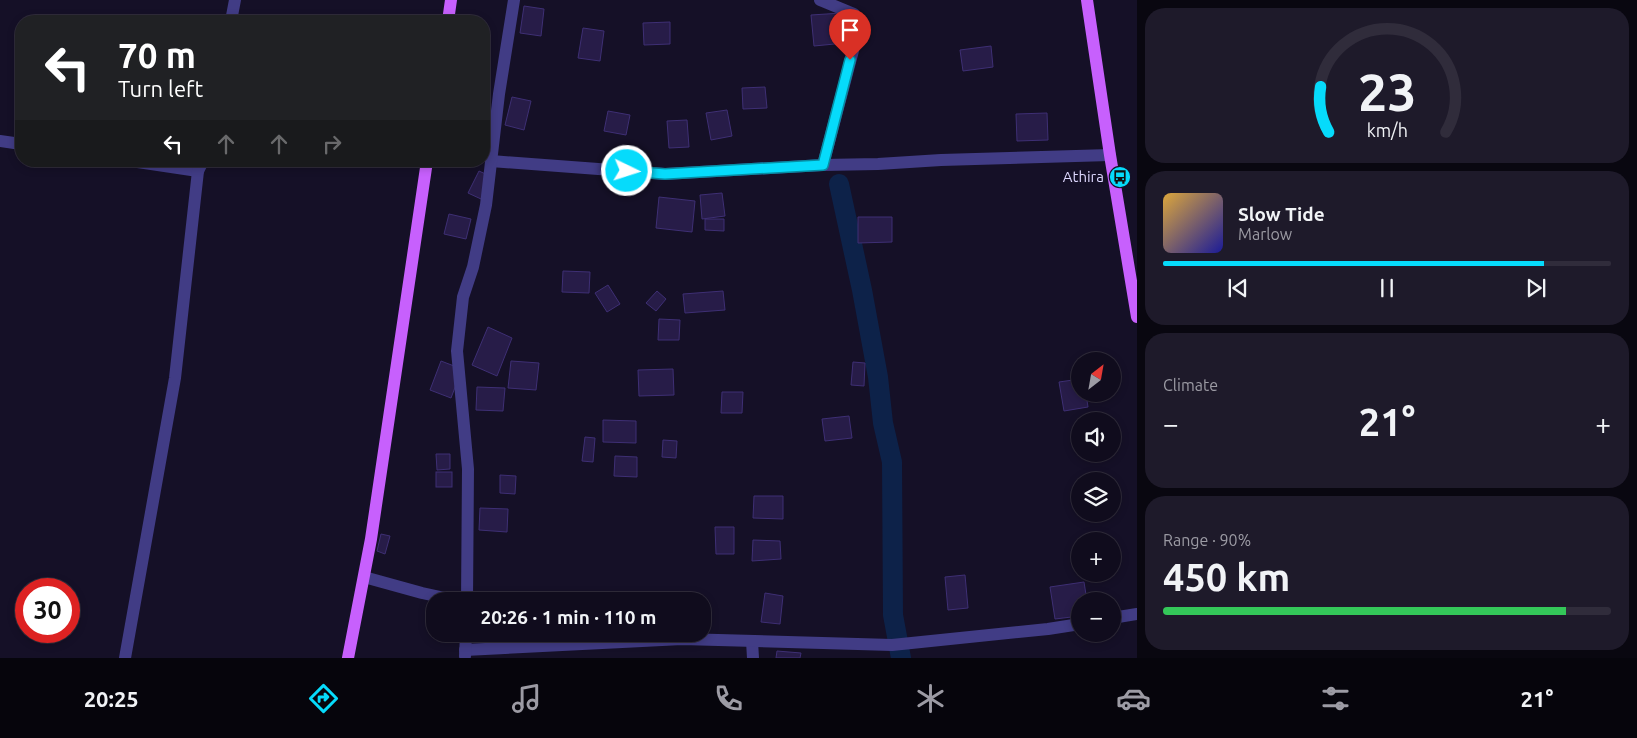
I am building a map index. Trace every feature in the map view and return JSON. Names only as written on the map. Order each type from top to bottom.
[{"type":"main road","points":[[449,15],[451,0]]},
{"type":"main road","points":[[1087,0],[1137,317]]},
{"type":"main road","points":[[348,658],[371,539],[426,167]]},
{"type":"street","points":[[232,15],[235,0]]},
{"type":"street","points":[[467,592],[468,469],[458,351],[464,297],[473,267],[486,205],[499,94],[514,0]]},
{"type":"street","points":[[820,0],[854,14],[855,43],[823,165]]},
{"type":"street","points":[[0,141],[15,143]]},
{"type":"street","points":[[491,161],[665,174],[823,165],[1110,155]]},
{"type":"street","points":[[125,658],[175,378],[200,167]]},
{"type":"street","points":[[364,577],[426,594]]},
{"type":"street","points":[[1121,617],[1137,614]]},
{"type":"street","points":[[465,654],[682,639],[892,645],[1071,625]]},
{"type":"street","points":[[752,641],[753,658]]},
{"type":"building","points":[[524,6],[544,9],[541,36],[520,33]]},
{"type":"building","points":[[842,13],[845,43],[814,46],[811,15]]},
{"type":"building","points":[[670,22],[670,44],[644,45],[643,23]]},
{"type":"building","points":[[583,28],[604,31],[600,61],[578,58]]},
{"type":"building","points":[[991,46],[993,67],[963,71],[960,50]]},
{"type":"building","points":[[765,87],[767,108],[743,109],[742,88]]},
{"type":"building","points":[[512,97],[531,101],[524,130],[505,125]]},
{"type":"building","points":[[727,110],[732,136],[711,140],[706,113]]},
{"type":"building","points":[[608,111],[630,115],[626,135],[604,131]]},
{"type":"building","points":[[1047,113],[1048,140],[1017,141],[1016,114]]},
{"type":"building","points":[[687,120],[689,147],[669,148],[667,121]]},
{"type":"building","points":[[479,171],[492,177],[481,199],[468,193]]},
{"type":"building","points":[[722,193],[725,216],[702,219],[700,195]]},
{"type":"building","points":[[659,197],[695,201],[692,232],[656,228]]},
{"type":"building","points":[[449,214],[471,219],[466,239],[444,234]]},
{"type":"building","points":[[858,217],[892,217],[892,242],[858,243]]},
{"type":"building","points":[[705,219],[724,219],[724,231],[705,230]]},
{"type":"building","points":[[563,271],[590,272],[589,293],[562,292]]},
{"type":"building","points":[[608,285],[620,304],[607,312],[595,293]]},
{"type":"building","points":[[657,291],[666,299],[656,311],[646,303]]},
{"type":"building","points":[[723,291],[725,310],[685,313],[683,294]]},
{"type":"building","points":[[659,319],[680,320],[679,340],[658,340]]},
{"type":"building","points":[[488,327],[512,338],[497,376],[472,365]]},
{"type":"building","points":[[441,361],[462,369],[451,398],[430,390]]},
{"type":"building","points":[[511,361],[539,363],[536,390],[508,388]]},
{"type":"building","points":[[853,362],[865,363],[864,386],[851,385]]},
{"type":"building","points":[[673,369],[674,395],[639,396],[638,370]]},
{"type":"building","points":[[1071,380],[1071,402],[1087,402],[1088,407],[1064,411],[1059,382]]},
{"type":"building","points":[[477,387],[505,388],[503,411],[476,410]]},
{"type":"building","points":[[722,392],[743,392],[742,413],[721,413]]},
{"type":"building","points":[[849,416],[852,438],[825,441],[822,419]]},
{"type":"building","points":[[603,420],[636,421],[636,443],[603,442]]},
{"type":"building","points":[[585,437],[595,438],[593,462],[582,461]]},
{"type":"building","points":[[663,440],[677,441],[676,458],[662,457]]},
{"type":"building","points":[[436,454],[450,454],[450,469],[437,470]]},
{"type":"building","points":[[615,456],[637,457],[637,477],[614,476]]},
{"type":"building","points":[[436,472],[452,472],[452,487],[436,487]]},
{"type":"building","points":[[500,475],[516,476],[515,494],[500,493]]},
{"type":"building","points":[[754,496],[783,496],[783,519],[753,518]]},
{"type":"building","points":[[480,508],[508,509],[507,532],[479,530]]},
{"type":"building","points":[[715,527],[734,527],[734,554],[716,554]]},
{"type":"building","points":[[381,534],[390,536],[385,554],[377,551]]},
{"type":"building","points":[[753,540],[780,541],[781,559],[752,561]]},
{"type":"building","points":[[965,575],[968,608],[948,610],[945,577]]},
{"type":"building","points":[[1084,582],[1086,592],[1071,592],[1071,617],[1055,619],[1050,587]]},
{"type":"building","points":[[765,593],[783,596],[780,624],[761,622]]},
{"type":"building","points":[[515,642],[541,642],[541,647],[515,646]]},
{"type":"building","points":[[555,642],[584,642],[584,647],[555,647]]},
{"type":"building","points":[[777,651],[801,653],[800,658],[776,658]]},
{"type":"waterway","points":[[839,184],[862,290],[878,377],[883,423],[892,462],[893,615],[901,658]]},
{"type":"place","name":"Athira","points":[[1120,177]]},
{"type":"route","points":[[627,171],[665,174],[823,165],[850,60]]}]
